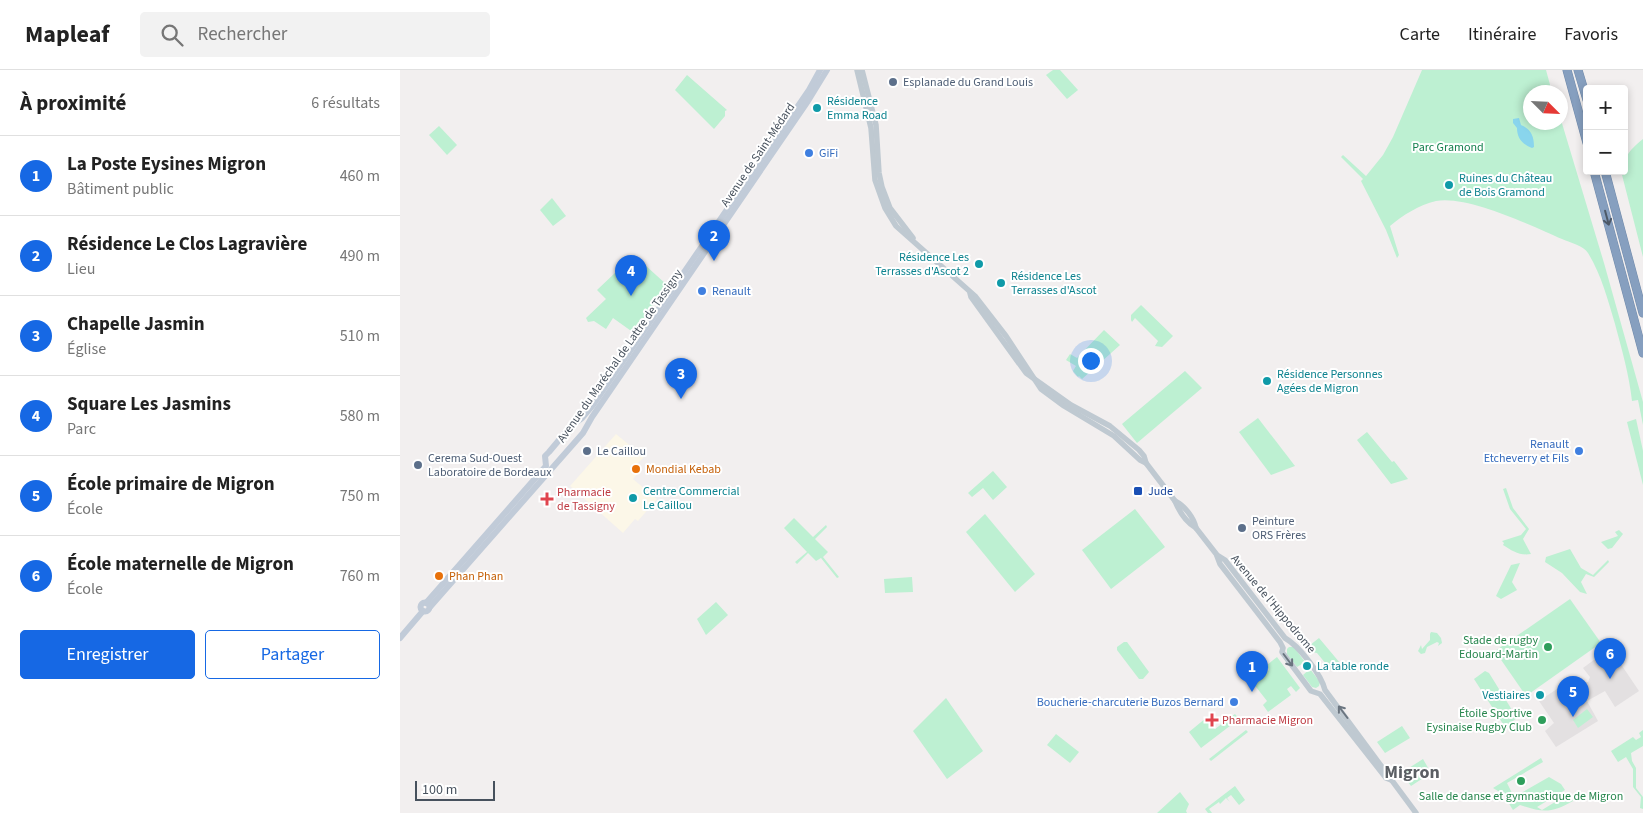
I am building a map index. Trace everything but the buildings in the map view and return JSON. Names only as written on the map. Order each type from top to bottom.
[{"type":"highway","points":[[1567,70],[1583,130]]},
{"type":"highway","points":[[1578,70],[1583,87]]},
{"type":"highway","points":[[1595,175],[1643,353]]},
{"type":"highway","points":[[1606,175],[1643,313]]},
{"type":"main road","name":"Avenue de Saint-Médard","points":[[704,250],[804,98],[820,70]]},
{"type":"main road","name":"Avenue de Saint-Médard","points":[[704,250],[808,101],[826,70]]},
{"type":"main road","name":"Avenue du Maréchal de Lattre de Tassigny","points":[[547,469],[545,456],[570,427],[582,418],[593,405],[704,250]]},
{"type":"main road","name":"Avenue du Maréchal de Lattre de Tassigny","points":[[400,638],[423,611],[421,606],[428,605],[547,469],[583,433],[675,291]]},
{"type":"street","points":[[857,70],[870,123],[873,168],[878,190],[885,208],[896,226],[916,242]]},
{"type":"street","points":[[862,70],[876,125],[879,173],[890,208],[916,242],[970,293],[971,298],[1026,373],[1071,405],[1110,426],[1139,450],[1144,456],[1146,463],[1175,501],[1181,504],[1195,522],[1196,528],[1217,555]]},
{"type":"street","name":"Avenue de l'Hippodrome","points":[[1217,555],[1220,564],[1280,642],[1283,648],[1282,652],[1311,690],[1320,694],[1381,773],[1391,780]]},
{"type":"street","name":"Avenue de l'Hippodrome","points":[[1217,555],[1225,560],[1285,638],[1294,643],[1323,681],[1325,690],[1390,775],[1391,780],[1416,813]]},
{"type":"shaded area","name":"Le Caillou","points":[[616,434],[644,457],[637,464],[642,469],[633,479],[657,499],[638,521],[635,519],[623,533],[570,486]]},
{"type":"shaded area","points":[[1610,648],[1639,691],[1615,707],[1605,691],[1587,701],[1598,721],[1556,747],[1545,731],[1554,723],[1539,701],[1563,685],[1578,690],[1579,687],[1588,682],[1590,677],[1583,668]]},
{"type":"green space","points":[[1053,70],[1060,70],[1078,90],[1067,99],[1046,75]]},
{"type":"green space","name":"Parc Gramond","points":[[1422,70],[1546,70],[1550,85],[1523,85],[1523,130],[1564,130],[1643,402],[1643,425],[1638,400],[1632,401],[1623,353],[1604,287],[1593,261],[1583,248],[1500,213],[1449,200],[1423,205],[1390,226],[1399,255],[1397,258],[1386,230],[1361,181],[1363,179],[1341,157],[1343,155],[1366,176],[1383,155],[1393,137]]},
{"type":"green space","points":[[687,75],[727,110],[725,111],[725,116],[714,129],[675,90]]},
{"type":"green space","points":[[439,126],[457,145],[447,155],[429,135]]},
{"type":"green space","points":[[1643,139],[1643,257],[1622,175],[1628,175],[1628,155]]},
{"type":"green space","points":[[552,198],[566,216],[553,226],[540,210]]},
{"type":"green space","points":[[634,255],[667,285],[637,329],[634,333],[613,318],[606,329],[594,321],[588,322],[586,318],[606,299],[597,290]]},
{"type":"green space","points":[[1141,305],[1173,336],[1162,347],[1155,346],[1158,341],[1135,318],[1132,322],[1131,320],[1131,315]]},
{"type":"green space","points":[[1104,330],[1120,345],[1082,379],[1078,377],[1073,371],[1076,366],[1066,360],[1070,354],[1077,358]]},
{"type":"green space","points":[[1185,371],[1202,388],[1137,443],[1122,424]]},
{"type":"green space","points":[[1258,418],[1295,466],[1271,475],[1239,432]]},
{"type":"green space","points":[[1636,419],[1643,451],[1643,485],[1627,422]]},
{"type":"green space","points":[[1367,432],[1408,479],[1391,484],[1357,440]]},
{"type":"green space","points":[[993,471],[1007,487],[993,500],[983,488],[972,497],[968,493]]},
{"type":"green space","points":[[1506,488],[1513,508],[1529,529],[1523,539],[1531,554],[1520,554],[1503,545],[1502,541],[1521,535],[1526,529],[1510,509],[1503,489]]},
{"type":"green space","points":[[1135,509],[1165,547],[1111,589],[1082,550]]},
{"type":"green space","points":[[985,514],[1035,574],[1015,592],[966,532]]},
{"type":"green space","points":[[794,518],[813,537],[826,525],[827,527],[815,539],[828,552],[823,557],[839,577],[837,578],[821,558],[816,561],[808,553],[797,564],[795,562],[807,552],[784,528]]},
{"type":"green space","points":[[1619,530],[1623,534],[1612,548],[1608,549],[1601,542],[1618,536],[1615,532]]},
{"type":"green space","points":[[1570,549],[1581,568],[1593,575],[1608,560],[1609,562],[1594,577],[1586,574],[1581,582],[1587,594],[1580,592],[1562,573],[1545,562],[1546,557]]},
{"type":"green space","points":[[1520,563],[1512,582],[1517,590],[1501,599],[1496,596],[1511,565]]},
{"type":"green space","points":[[912,577],[913,592],[885,593],[884,579]]},
{"type":"green space","name":"Stade de rugby Edouard-Martin","points":[[1570,599],[1601,643],[1526,696],[1495,651]]},
{"type":"green space","points":[[716,602],[728,615],[706,635],[697,619]]},
{"type":"green space","points":[[1431,632],[1437,633],[1442,643],[1438,646],[1439,643],[1437,642],[1427,647],[1425,653],[1421,654],[1418,651],[1421,645],[1422,649],[1430,640]]},
{"type":"green space","points":[[1319,638],[1340,663],[1331,670],[1317,653],[1305,649]]},
{"type":"green space","points":[[1127,642],[1149,672],[1143,679],[1139,679],[1117,650],[1117,647]]},
{"type":"green space","points":[[1289,647],[1294,647],[1305,662],[1297,667],[1287,654]]},
{"type":"green space","points":[[1277,657],[1300,688],[1296,692],[1291,686],[1287,689],[1291,695],[1268,712],[1263,705],[1267,701],[1253,683],[1269,670],[1267,665]]},
{"type":"green space","points":[[1310,669],[1320,682],[1316,688],[1312,687],[1303,675]]},
{"type":"green space","points":[[1485,671],[1489,673],[1517,718],[1505,727],[1474,679]]},
{"type":"green space","points":[[946,698],[983,751],[947,779],[913,731]]},
{"type":"green space","points":[[1587,709],[1593,717],[1578,728],[1573,720]]},
{"type":"green space","points":[[1235,714],[1239,719],[1201,748],[1189,732],[1206,718],[1215,729]]},
{"type":"green space","points":[[1402,726],[1410,738],[1385,753],[1377,742]]},
{"type":"green space","points":[[1246,730],[1248,732],[1211,761],[1209,759]]},
{"type":"green space","points":[[1643,730],[1643,746],[1631,753],[1632,761],[1636,768],[1636,788],[1643,797],[1643,809],[1640,808],[1641,797],[1633,787],[1633,769],[1626,757],[1618,762],[1611,751],[1633,737],[1636,740],[1641,737],[1639,733]]},
{"type":"green space","points":[[1056,734],[1079,752],[1070,763],[1047,745]]},
{"type":"green space","points":[[1541,758],[1543,762],[1507,783],[1514,797],[1549,777],[1561,784],[1565,790],[1537,807],[1542,810],[1520,805],[1513,810],[1503,794],[1493,788]]},
{"type":"green space","points":[[1423,759],[1431,773],[1411,786],[1401,773]]},
{"type":"green space","points":[[1235,786],[1245,800],[1239,805],[1231,795],[1227,798],[1230,802],[1226,798],[1220,804],[1219,802],[1209,809],[1212,813],[1208,813],[1205,809]]},
{"type":"green space","points":[[1180,792],[1189,804],[1187,813],[1157,813]]},
{"type":"green space","points":[[1568,794],[1573,801],[1559,808],[1542,810]]},
{"type":"water","points":[[1519,118],[1523,130],[1530,131],[1533,136],[1534,147],[1525,145],[1519,138],[1513,119]]},
{"type":"place","name":"Esplanade du Grand Louis","points":[[893,82]]},
{"type":"place","name":"Résidence Emma Road","points":[[817,108]]},
{"type":"place","name":"GiFi","points":[[809,153]]},
{"type":"place","name":"Ruines du Château de Bois Gramond","points":[[1449,185]]},
{"type":"place","name":"Résidence Le Clos Lagravière","points":[[714,261]]},
{"type":"place","name":"Résidence Les Terrasses d'Ascot 2","points":[[979,264]]},
{"type":"place","name":"Résidence Les Terrasses d'Ascot","points":[[1001,283]]},
{"type":"place","name":"Renault","points":[[702,291]]},
{"type":"place","name":"Square Les Jasmins","points":[[631,296]]},
{"type":"place","name":"Résidence Personnes Agées de Migron","points":[[1267,381]]},
{"type":"place","name":"Chapelle Jasmin","points":[[681,399]]},
{"type":"place","name":"Le Caillou","points":[[587,451]]},
{"type":"place","name":"Renault Etcheverry et Fils","points":[[1579,451]]},
{"type":"place","name":"Cerema Sud-Ouest Laboratoire de Bordeaux","points":[[418,465]]},
{"type":"place","name":"Mondial Kebab","points":[[636,469]]},
{"type":"place","name":"Jude","points":[[1138,491]]},
{"type":"place","name":"Centre Commercial Le Caillou","points":[[633,498]]},
{"type":"place","name":"Pharmacie de Tassigny","points":[[547,499]]},
{"type":"place","name":"Peinture ORS Frères","points":[[1242,528]]},
{"type":"place","name":"Phan Phan","points":[[439,576]]},
{"type":"place","name":"Stade de rugby Edouard-Martin","points":[[1548,647]]},
{"type":"place","name":"La table ronde","points":[[1307,666]]},
{"type":"place","name":"École maternelle de Migron","points":[[1610,679]]},
{"type":"place","name":"La Poste Eysines Migron","points":[[1252,692]]},
{"type":"place","name":"Vestiaires","points":[[1540,695]]},
{"type":"place","name":"Boucherie-charcuterie Buzos Bernard","points":[[1234,702]]},
{"type":"place","name":"École primaire de Migron","points":[[1573,717]]},
{"type":"place","name":"Pharmacie Migron","points":[[1212,720]]},
{"type":"place","name":"Étoile Sportive Eysinaise Rugby Club","points":[[1542,720]]},
{"type":"place","name":"Salle de danse et gymnastique de Migron","points":[[1521,781]]},
{"type":"district","name":"Migron","points":[[1412,772]]}]
